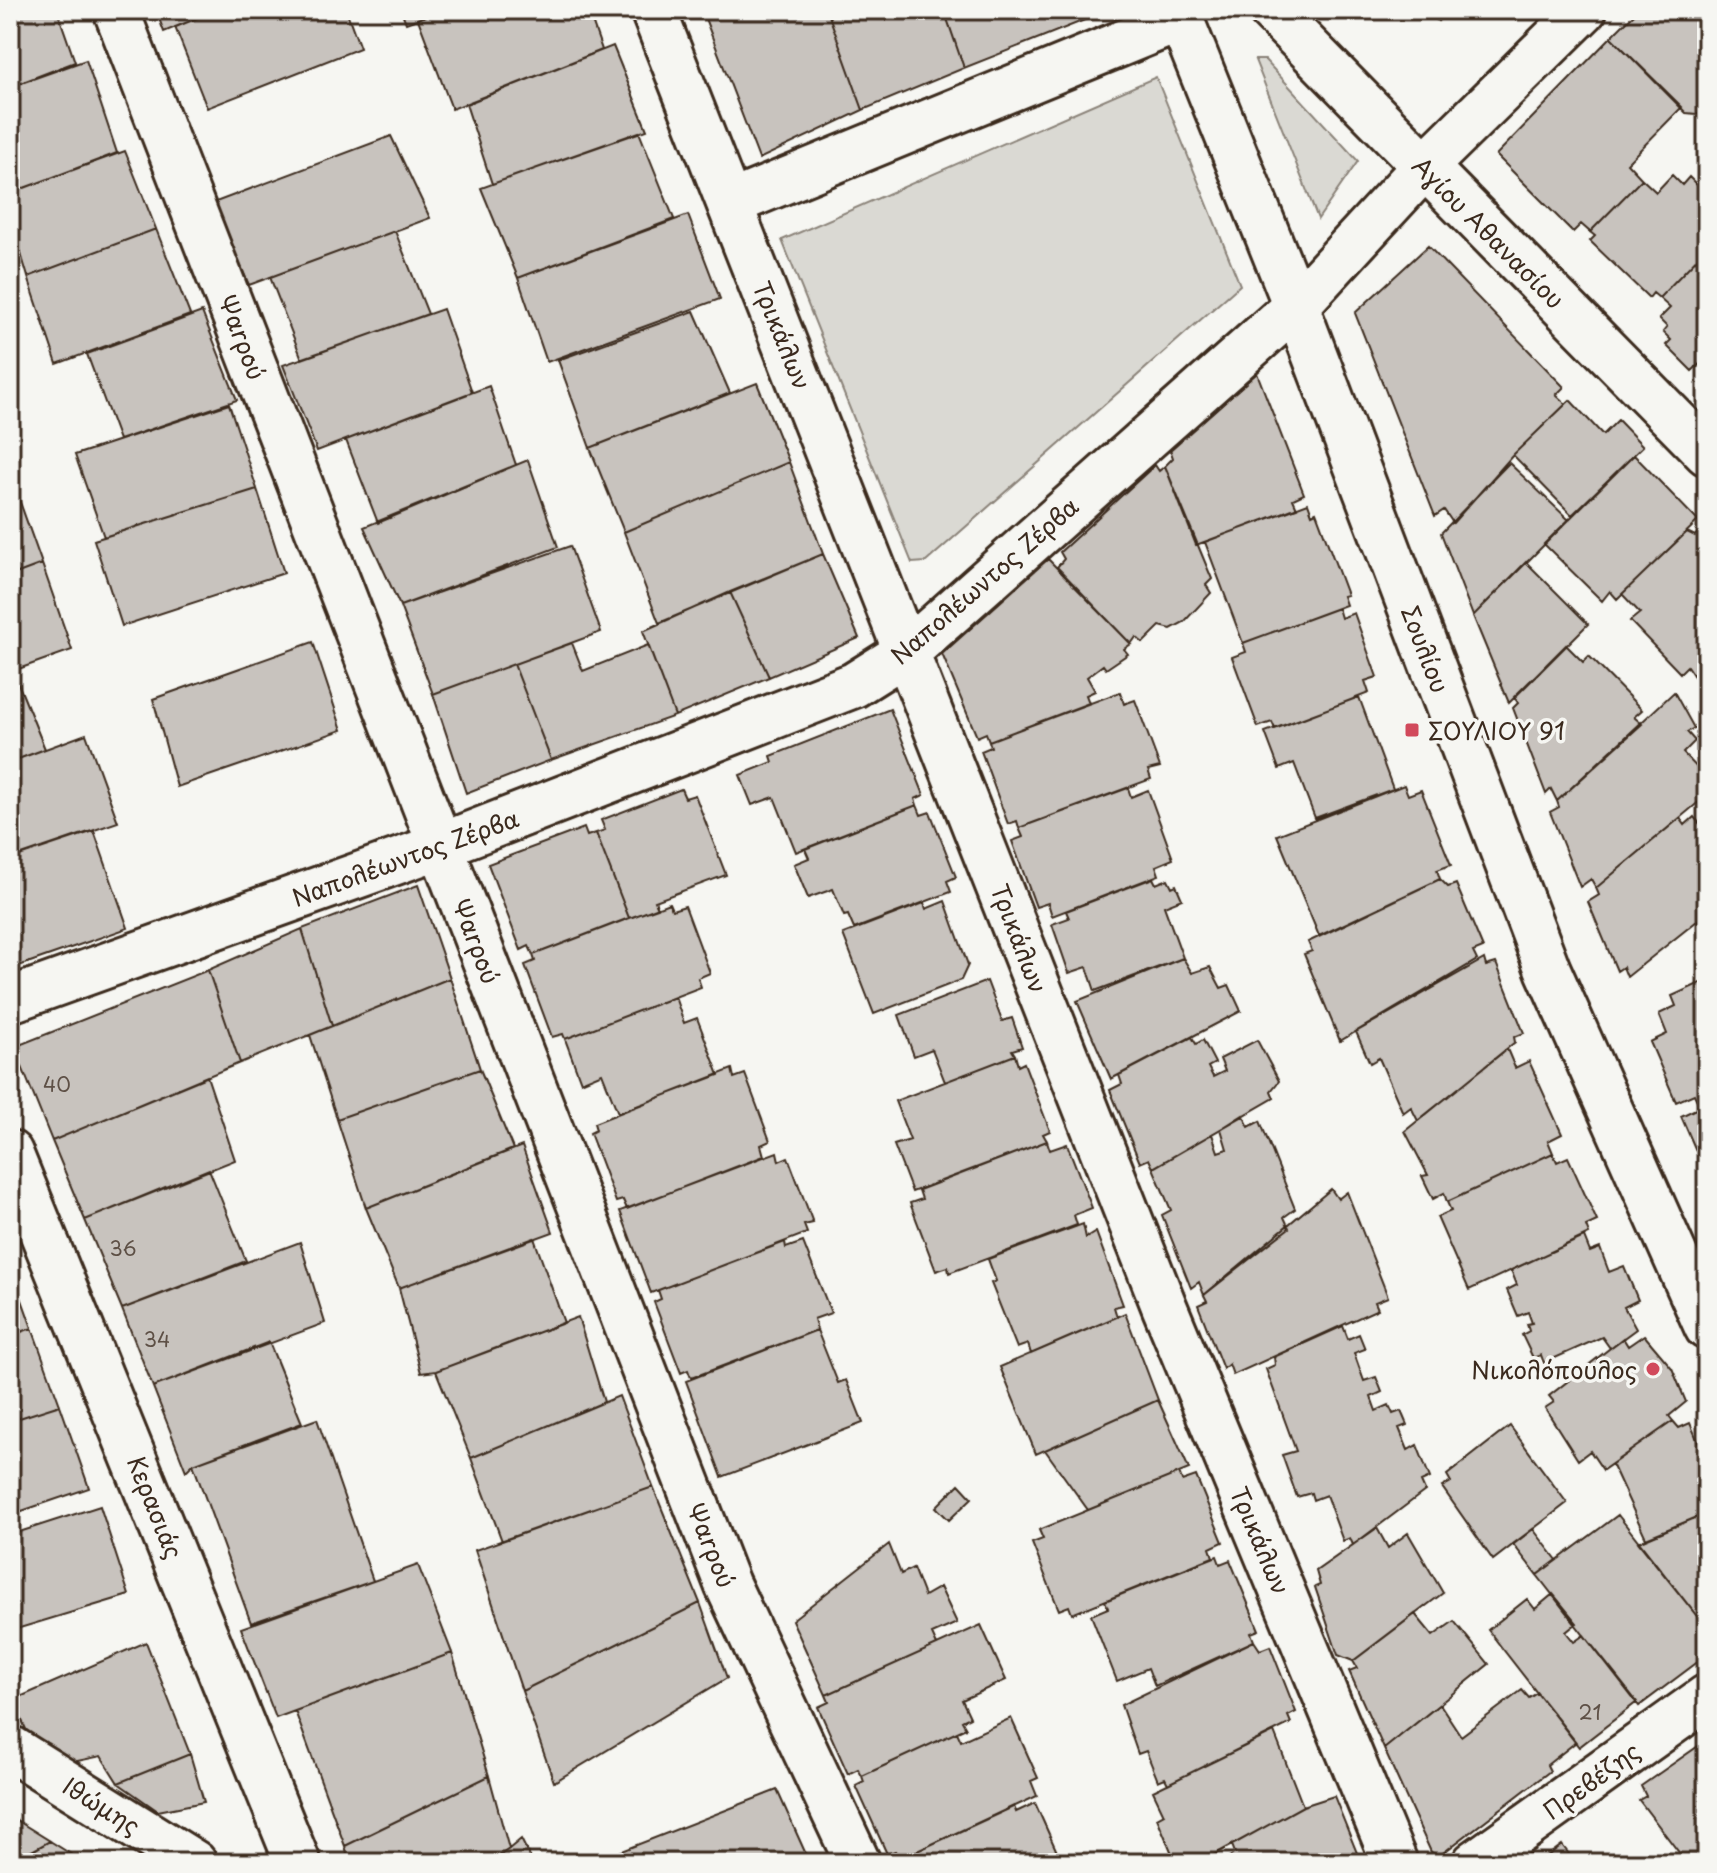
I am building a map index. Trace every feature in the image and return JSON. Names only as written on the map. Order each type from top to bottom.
[{"type":"street","name":"Ψαrρού","points":[[116,10],[727,1584],[858,1863]]},
{"type":"street","name":"Τρικάλων","points":[[653,10],[1164,1306],[1395,1863]]},
{"type":"street","name":"Αγίου Αθανασίου","points":[[1271,10],[1707,453]]},
{"type":"street","name":"Ναπολέωντος Ζέρβα","points":[[10,1000],[440,846],[854,685],[908,651],[1296,306],[1424,167],[1584,10]]},
{"type":"street","points":[[731,203],[1179,14]]},
{"type":"street","name":"Σουλίου","points":[[1179,14],[1296,306],[1548,970],[1707,1327]]},
{"type":"street","name":"Κερασιάς","points":[[10,1153],[298,1863]]},
{"type":"street","name":"Πρεβέζης","points":[[1475,1863],[1707,1697]]},
{"type":"street","name":"Ιθώμης","points":[[10,1748],[194,1863]]},
{"type":"shaded area","points":[[1255,60],[1265,60],[1358,161],[1318,219]]},
{"type":"shaded area","points":[[1156,77],[1240,285],[926,562],[912,563],[782,240]]},
{"type":"building","points":[[10,10],[57,10],[75,62],[10,87]]},
{"type":"building","points":[[156,10],[217,10],[164,32]]},
{"type":"building","points":[[217,10],[346,10],[360,48],[207,108],[175,27]]},
{"type":"building","points":[[401,10],[442,10],[406,23]]},
{"type":"building","points":[[442,10],[588,10],[602,50],[452,109],[418,19]]},
{"type":"building","points":[[712,10],[827,10],[863,110],[759,159],[703,13]]},
{"type":"building","points":[[827,10],[944,10],[964,68],[863,110]]},
{"type":"building","points":[[944,10],[1087,10],[1090,18],[964,68]]},
{"type":"building","points":[[1426,10],[1448,10],[1438,21]]},
{"type":"building","points":[[1638,10],[1707,10],[1707,115],[1686,113],[1611,37]]},
{"type":"building","points":[[1611,37],[1682,107],[1627,163],[1642,179],[1590,232],[1581,224],[1573,232],[1496,155]]},
{"type":"building","points":[[613,46],[647,130],[492,184],[466,104]]},
{"type":"building","points":[[86,60],[117,153],[11,193],[10,87]]},
{"type":"building","points":[[639,132],[674,219],[518,278],[481,188]]},
{"type":"building","points":[[391,136],[430,218],[249,285],[213,203]]},
{"type":"building","points":[[125,151],[156,229],[28,277],[10,217],[10,193]]},
{"type":"building","points":[[1672,175],[1682,185],[1689,177],[1707,195],[1707,248],[1659,298],[1653,293],[1649,298],[1590,241],[1595,236],[1590,232],[1642,179],[1656,192]]},
{"type":"building","points":[[688,215],[720,299],[547,362],[518,278]]},
{"type":"building","points":[[156,229],[190,315],[57,364],[28,277]]},
{"type":"building","points":[[395,231],[428,314],[302,359],[270,277]]},
{"type":"building","points":[[1428,246],[1564,387],[1556,395],[1566,404],[1513,455],[1453,523],[1444,510],[1435,516],[1355,313]]},
{"type":"building","points":[[1707,248],[1707,365],[1703,361],[1692,371],[1666,345],[1671,340],[1663,332],[1667,327],[1659,319],[1670,308],[1659,298]]},
{"type":"building","points":[[443,309],[472,392],[317,451],[283,365]]},
{"type":"building","points":[[694,311],[730,393],[590,448],[558,360]]},
{"type":"building","points":[[202,312],[237,400],[119,440],[87,354]]},
{"type":"building","points":[[1257,373],[1304,494],[1293,499],[1297,508],[1196,545],[1165,466],[1173,458],[1170,449]]},
{"type":"building","points":[[757,383],[789,462],[624,532],[590,448]]},
{"type":"building","points":[[489,386],[516,465],[378,523],[346,440]]},
{"type":"building","points":[[1570,400],[1603,435],[1618,420],[1643,446],[1572,515],[1513,455]]},
{"type":"building","points":[[229,404],[257,489],[104,537],[75,455]]},
{"type":"building","points":[[1634,455],[1698,521],[1617,599],[1610,591],[1602,601],[1544,544]]},
{"type":"building","points":[[528,460],[558,547],[400,606],[364,527]]},
{"type":"building","points":[[789,462],[823,554],[659,623],[624,532]]},
{"type":"building","points":[[1509,463],[1569,520],[1473,616],[1441,533]]},
{"type":"building","points":[[1155,465],[1159,471],[1165,466],[1212,579],[1206,585],[1211,593],[1184,622],[1171,629],[1160,626],[1143,643],[1136,637],[1131,644],[1057,567],[1064,559],[1060,552]]},
{"type":"building","points":[[10,474],[42,564],[10,576]]},
{"type":"building","points":[[257,489],[284,573],[122,626],[94,540]]},
{"type":"building","points":[[1308,503],[1312,514],[1316,512],[1347,595],[1343,596],[1346,605],[1243,643],[1205,542]]},
{"type":"building","points":[[1703,526],[1707,530],[1707,662],[1693,675],[1687,666],[1680,673],[1630,621],[1640,613],[1622,594],[1687,532],[1695,536]]},
{"type":"building","points":[[570,546],[601,632],[433,694],[400,606]]},
{"type":"building","points":[[823,554],[859,638],[769,677],[730,592]]},
{"type":"building","points":[[1048,559],[1131,644],[1124,649],[1128,654],[1106,669],[1103,665],[1087,677],[1095,691],[1086,695],[1089,703],[989,741],[986,733],[977,737],[942,654]]},
{"type":"building","points":[[1526,562],[1588,624],[1509,703],[1473,616]]},
{"type":"building","points":[[42,564],[72,650],[10,672],[10,576]]},
{"type":"building","points":[[730,592],[769,677],[675,716],[643,631]]},
{"type":"building","points":[[1338,608],[1341,618],[1354,613],[1377,677],[1365,681],[1369,693],[1275,729],[1272,722],[1258,727],[1232,657],[1246,652],[1243,643]]},
{"type":"building","points":[[313,642],[342,730],[177,787],[153,699]]},
{"type":"building","points":[[572,643],[583,671],[648,645],[675,716],[551,760],[514,664]]},
{"type":"building","points":[[1566,645],[1583,662],[1589,656],[1642,710],[1634,717],[1642,724],[1557,801],[1551,789],[1546,794],[1513,708],[1518,703],[1514,697]]},
{"type":"building","points":[[1707,662],[1707,690],[1693,675]]},
{"type":"building","points":[[514,664],[551,760],[466,793],[433,694]]},
{"type":"building","points":[[13,671],[45,749],[10,762],[10,672]]},
{"type":"building","points":[[1120,692],[1124,704],[1135,700],[1160,767],[1148,770],[1151,779],[1019,828],[1017,821],[1008,824],[981,751],[991,747],[989,741]]},
{"type":"building","points":[[1674,692],[1694,728],[1687,732],[1695,741],[1683,753],[1707,778],[1700,789],[1706,796],[1596,888],[1591,879],[1580,887],[1550,812],[1559,807],[1557,801]]},
{"type":"building","points":[[1359,697],[1393,789],[1315,818],[1294,763],[1279,769],[1265,732]]},
{"type":"building","points":[[890,709],[924,795],[915,799],[917,805],[796,852],[774,797],[752,805],[740,775],[773,762],[771,756]]},
{"type":"building","points":[[86,734],[118,822],[10,859],[10,762]]},
{"type":"building","points":[[1404,785],[1408,795],[1421,790],[1451,865],[1437,870],[1440,879],[1319,936],[1277,835]]},
{"type":"building","points":[[1128,788],[1131,797],[1148,790],[1173,859],[1156,866],[1159,875],[1052,916],[1048,903],[1036,907],[1012,841],[1023,837],[1019,828]]},
{"type":"building","points":[[681,789],[685,798],[695,795],[726,875],[655,901],[658,908],[629,918],[596,833],[605,830],[601,820]]},
{"type":"building","points":[[917,805],[921,815],[930,812],[956,877],[947,881],[951,892],[854,929],[848,915],[844,916],[833,889],[808,898],[794,864],[809,858],[805,849]]},
{"type":"building","points":[[1694,817],[1707,832],[1707,913],[1627,977],[1623,967],[1617,971],[1588,902],[1599,895],[1596,888],[1680,818],[1685,825]]},
{"type":"building","points":[[584,828],[587,836],[596,833],[629,918],[533,955],[529,946],[521,950],[488,864]]},
{"type":"building","points":[[94,831],[128,928],[10,969],[10,859]]},
{"type":"building","points":[[1153,878],[1156,884],[1168,879],[1172,887],[1176,885],[1182,899],[1164,906],[1183,958],[1095,991],[1087,967],[1069,973],[1052,924],[1069,918],[1066,911]]},
{"type":"building","points":[[1440,879],[1448,887],[1456,884],[1483,948],[1473,952],[1477,960],[1340,1041],[1304,954],[1312,951],[1308,942]]},
{"type":"building","points":[[418,885],[450,978],[332,1026],[302,929]]},
{"type":"building","points":[[945,901],[968,965],[961,980],[874,1014],[843,934],[924,903],[926,909]]},
{"type":"building","points":[[669,903],[672,910],[685,906],[710,973],[698,978],[701,987],[565,1039],[563,1034],[552,1037],[525,965],[535,961],[533,955]]},
{"type":"building","points":[[302,929],[332,1026],[240,1063],[208,970]]},
{"type":"building","points":[[1183,958],[1192,973],[1210,967],[1221,988],[1229,985],[1241,1011],[1111,1079],[1077,1001]]},
{"type":"building","points":[[1484,959],[1486,966],[1496,963],[1524,1033],[1514,1037],[1515,1042],[1418,1121],[1411,1107],[1403,1113],[1379,1058],[1370,1063],[1356,1032]]},
{"type":"building","points":[[208,970],[240,1063],[52,1141],[14,1047]]},
{"type":"building","points":[[450,978],[480,1069],[337,1119],[310,1035]]},
{"type":"building","points":[[1707,980],[1707,1168],[1704,1169],[1681,1116],[1700,1107],[1694,1094],[1676,1102],[1650,1042],[1667,1034],[1659,1014],[1676,1006],[1672,996]]},
{"type":"building","points":[[987,981],[1002,1021],[1012,1018],[1022,1047],[1012,1050],[1015,1055],[945,1082],[932,1049],[914,1056],[899,1015]]},
{"type":"building","points":[[675,997],[684,1023],[697,1018],[719,1075],[618,1113],[602,1073],[581,1082],[565,1039]]},
{"type":"building","points":[[1192,1037],[1196,1044],[1203,1040],[1215,1063],[1208,1067],[1213,1077],[1225,1071],[1220,1059],[1257,1040],[1279,1081],[1271,1091],[1274,1098],[1153,1168],[1149,1159],[1140,1163],[1110,1090],[1122,1084],[1119,1075]]},
{"type":"building","points":[[1507,1049],[1515,1068],[1529,1061],[1562,1134],[1548,1141],[1553,1153],[1447,1202],[1444,1193],[1433,1199],[1422,1176],[1428,1175],[1405,1131]]},
{"type":"building","points":[[1015,1055],[1018,1066],[1024,1063],[1050,1131],[1043,1134],[1047,1141],[912,1192],[894,1145],[910,1140],[895,1101]]},
{"type":"building","points":[[480,1069],[513,1149],[366,1208],[337,1119]]},
{"type":"building","points":[[732,1069],[734,1078],[745,1074],[770,1141],[761,1145],[764,1156],[627,1209],[623,1200],[616,1202],[590,1133],[596,1130],[594,1123]]},
{"type":"building","points":[[207,1076],[235,1160],[85,1220],[52,1141]]},
{"type":"building","points":[[1243,1115],[1249,1127],[1260,1121],[1295,1209],[1284,1217],[1289,1228],[1204,1295],[1199,1282],[1191,1288],[1162,1215],[1171,1210],[1153,1168],[1212,1134],[1218,1152],[1227,1149],[1221,1129]]},
{"type":"building","points":[[1047,1141],[1050,1150],[1067,1144],[1092,1208],[1074,1215],[1077,1225],[949,1273],[948,1267],[936,1271],[910,1203],[922,1199],[919,1190]]},
{"type":"building","points":[[522,1146],[553,1232],[399,1288],[366,1208]]},
{"type":"building","points":[[777,1152],[779,1161],[788,1157],[813,1223],[804,1225],[807,1233],[651,1293],[620,1211]]},
{"type":"building","points":[[1553,1153],[1557,1162],[1568,1157],[1597,1221],[1586,1226],[1589,1234],[1469,1290],[1437,1217],[1451,1211],[1447,1202]]},
{"type":"building","points":[[209,1169],[246,1261],[122,1309],[85,1220]]},
{"type":"building","points":[[1331,1189],[1338,1199],[1347,1192],[1388,1297],[1375,1302],[1378,1309],[1233,1375],[1229,1364],[1223,1369],[1198,1305],[1207,1301],[1204,1295]]},
{"type":"building","points":[[1083,1224],[1086,1238],[1096,1232],[1123,1305],[1114,1307],[1117,1317],[1031,1354],[1028,1344],[1017,1348],[991,1283],[996,1281],[988,1259]]},
{"type":"building","points":[[1584,1237],[1590,1252],[1600,1248],[1609,1272],[1624,1266],[1638,1300],[1624,1307],[1636,1329],[1610,1348],[1602,1337],[1544,1363],[1541,1355],[1533,1358],[1522,1335],[1529,1331],[1527,1324],[1532,1323],[1528,1312],[1518,1316],[1507,1290],[1517,1285],[1511,1270]]},
{"type":"building","points":[[534,1238],[564,1323],[436,1371],[421,1373],[399,1288]]},
{"type":"building","points":[[300,1242],[325,1323],[153,1387],[122,1309]]},
{"type":"building","points":[[785,1242],[786,1248],[803,1242],[831,1313],[814,1319],[817,1330],[691,1378],[688,1370],[681,1373],[654,1302],[661,1299],[658,1290]]},
{"type":"building","points":[[10,1266],[32,1328],[10,1336]]},
{"type":"building","points":[[1125,1313],[1158,1400],[1036,1454],[1000,1367]]},
{"type":"building","points":[[578,1317],[604,1402],[471,1458],[436,1371]]},
{"type":"building","points":[[1343,1326],[1348,1339],[1359,1334],[1365,1349],[1354,1353],[1364,1381],[1376,1377],[1382,1392],[1371,1397],[1376,1411],[1389,1405],[1393,1414],[1401,1411],[1407,1425],[1399,1428],[1408,1450],[1417,1445],[1430,1478],[1421,1482],[1425,1491],[1353,1545],[1350,1538],[1343,1541],[1326,1495],[1313,1500],[1311,1493],[1297,1497],[1282,1455],[1296,1451],[1266,1369],[1275,1365],[1274,1357]]},
{"type":"building","points":[[32,1328],[60,1405],[10,1421],[10,1336]]},
{"type":"building","points":[[817,1330],[838,1383],[846,1380],[863,1423],[722,1477],[686,1381]]},
{"type":"building","points":[[1644,1335],[1672,1368],[1686,1402],[1669,1416],[1673,1421],[1603,1470],[1590,1451],[1578,1460],[1545,1408],[1554,1402],[1549,1396],[1623,1338],[1628,1346]]},
{"type":"building","points":[[269,1342],[302,1423],[193,1464],[186,1471],[153,1387]]},
{"type":"building","points":[[619,1396],[653,1487],[502,1541],[471,1458]]},
{"type":"building","points":[[1158,1400],[1189,1469],[1088,1510],[1045,1450]]},
{"type":"building","points":[[60,1405],[89,1488],[10,1515],[10,1421]]},
{"type":"building","points":[[317,1419],[373,1581],[251,1623],[193,1464]]},
{"type":"building","points":[[1673,1421],[1679,1428],[1690,1423],[1707,1462],[1707,1513],[1646,1538],[1612,1464]]},
{"type":"building","points":[[1510,1426],[1567,1503],[1493,1560],[1442,1487],[1451,1482],[1447,1475]]},
{"type":"building","points":[[1179,1473],[1182,1481],[1196,1476],[1223,1542],[1210,1548],[1213,1557],[1072,1614],[1069,1606],[1059,1610],[1032,1543],[1043,1539],[1039,1530]]},
{"type":"building","points":[[959,1484],[972,1498],[949,1520],[936,1507]]},
{"type":"building","points":[[653,1487],[700,1603],[522,1691],[475,1550]]},
{"type":"building","points":[[100,1506],[129,1595],[10,1631],[10,1535]]},
{"type":"building","points":[[1707,1513],[1707,1629],[1638,1542]]},
{"type":"building","points":[[1618,1515],[1707,1629],[1707,1655],[1639,1706],[1537,1575]]},
{"type":"building","points":[[1377,1528],[1388,1548],[1408,1533],[1443,1593],[1353,1661],[1338,1655],[1315,1587],[1320,1585],[1316,1571]]},
{"type":"building","points":[[1533,1529],[1557,1560],[1537,1575],[1513,1544]]},
{"type":"building","points":[[889,1544],[901,1574],[913,1568],[924,1596],[940,1587],[957,1623],[932,1634],[937,1645],[826,1695],[792,1620]]},
{"type":"building","points":[[1217,1556],[1220,1564],[1230,1560],[1259,1630],[1251,1633],[1254,1641],[1155,1686],[1148,1668],[1117,1681],[1091,1615],[1108,1608],[1105,1601]]},
{"type":"building","points":[[418,1565],[452,1653],[276,1718],[241,1628]]},
{"type":"building","points":[[1553,1594],[1577,1623],[1566,1632],[1574,1642],[1584,1635],[1637,1702],[1579,1747],[1488,1630],[1527,1599],[1535,1609]]},
{"type":"building","points":[[700,1603],[727,1678],[554,1782],[522,1691]]},
{"type":"building","points":[[1415,1614],[1433,1636],[1454,1621],[1489,1664],[1384,1749],[1349,1671],[1357,1668],[1353,1661]]},
{"type":"building","points":[[981,1625],[1006,1680],[962,1700],[970,1717],[962,1721],[966,1728],[862,1776],[858,1769],[848,1774],[818,1707],[829,1702],[826,1695]]},
{"type":"building","points":[[1254,1641],[1260,1650],[1270,1646],[1296,1712],[1288,1716],[1291,1723],[1168,1784],[1165,1778],[1158,1781],[1146,1751],[1138,1754],[1121,1705]]},
{"type":"building","points":[[146,1642],[190,1754],[118,1783],[101,1756],[68,1763],[32,1743],[13,1700]]},
{"type":"building","points":[[452,1653],[489,1776],[345,1846],[295,1711]]},
{"type":"building","points":[[1522,1690],[1529,1698],[1537,1693],[1576,1742],[1547,1765],[1550,1771],[1439,1856],[1431,1852],[1384,1749],[1440,1704],[1461,1736]]},
{"type":"building","points":[[1011,1718],[1038,1778],[1031,1781],[1037,1796],[900,1859],[895,1851],[887,1854],[856,1786],[864,1782],[862,1776],[957,1732],[961,1741]]},
{"type":"building","points":[[1274,1732],[1303,1806],[1199,1863],[1176,1863],[1157,1818],[1164,1814],[1153,1791]]},
{"type":"building","points":[[1707,1740],[1707,1863],[1687,1863],[1639,1800],[1646,1796],[1641,1786]]},
{"type":"building","points":[[190,1754],[204,1802],[158,1811],[118,1783]]},
{"type":"building","points":[[489,1776],[509,1849],[489,1863],[349,1863],[345,1846]]},
{"type":"building","points":[[777,1790],[810,1863],[620,1863],[616,1853]]},
{"type":"building","points":[[1334,1796],[1361,1863],[1230,1863],[1228,1858],[1235,1853],[1232,1845],[1303,1806]]},
{"type":"building","points":[[1035,1803],[1062,1863],[907,1863],[906,1856],[1014,1806],[1016,1812]]},
{"type":"building","points":[[10,1816],[50,1841],[10,1863]]},
{"type":"building","points":[[521,1839],[533,1863],[489,1863],[509,1849]]},
{"type":"building","points":[[50,1841],[85,1863],[12,1863]]},
{"type":"building","points":[[1562,1845],[1576,1863],[1538,1863]]},
{"type":"building","points":[[1128,1853],[1135,1863],[1109,1863]]},
{"type":"place","name":"ΣΟΥΛΙΟΥ 91","points":[[1412,730]]},
{"type":"place","name":"Νικολόπουλος","points":[[1653,1369]]}]
